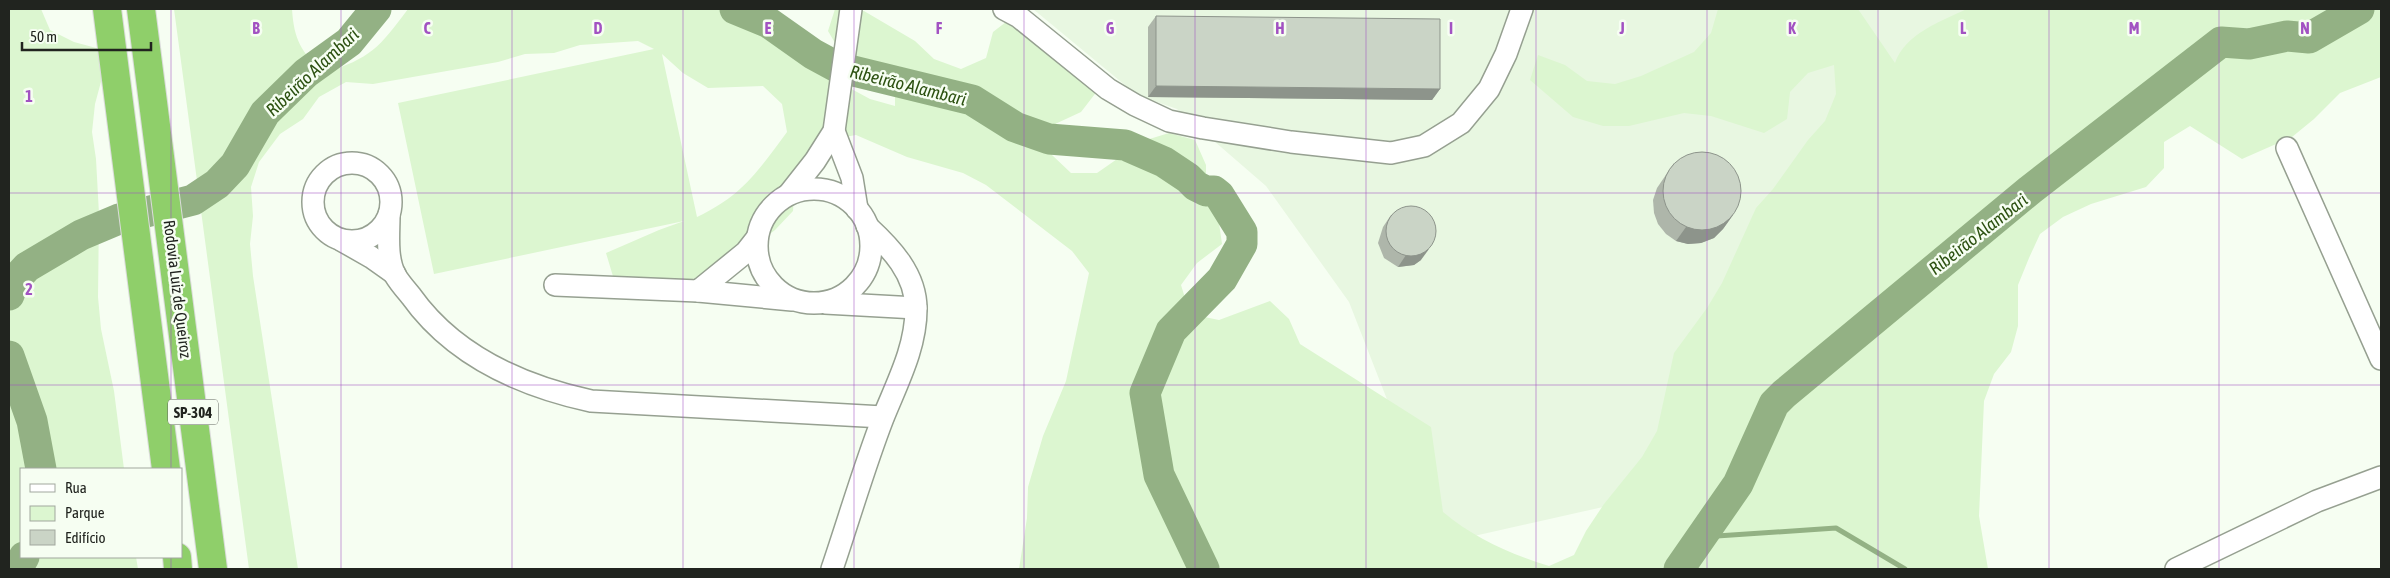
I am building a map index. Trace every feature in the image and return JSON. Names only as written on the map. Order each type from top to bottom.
[{"type":"highway","points":[[98,9],[111,49]]},
{"type":"highway","name":"SP-304","points":[[107,9],[166,468]]},
{"type":"highway","name":"Rodovia Luiz de Queiroz","points":[[141,9],[213,569]]},
{"type":"street","points":[[1004,9],[1020,17],[1108,89],[1135,105],[1169,121],[1291,142],[1391,153],[1424,146],[1461,123],[1488,88],[1506,54],[1522,9]]},
{"type":"street","points":[[698,291],[746,252],[757,238],[763,220],[774,205],[789,194],[815,161],[835,123],[850,17]]},
{"type":"street","points":[[820,303],[840,297],[856,284],[867,267],[871,246],[835,123]]},
{"type":"street","points":[[2287,148],[2381,359]]},
{"type":"street","points":[[395,274],[388,247],[391,202],[389,189],[382,177],[372,168],[353,163],[334,166],[323,174],[316,185],[312,198],[314,212],[319,223],[327,232],[371,257],[395,274],[434,325],[456,343],[509,374],[553,393],[591,401],[883,417]]},
{"type":"street","points":[[789,194],[807,189],[826,190],[843,197],[894,251],[909,277],[916,308],[911,342],[904,370],[883,417],[832,569]]},
{"type":"street","points":[[338,239],[357,240],[374,234],[383,226],[389,214]]},
{"type":"street","points":[[757,238],[760,262],[771,283],[782,294],[797,300]]},
{"type":"street","points":[[555,285],[698,291],[820,303],[916,308]]},
{"type":"street","points":[[2176,569],[2317,501],[2381,477]]},
{"type":"shaded area","points":[[1033,9],[1985,9],[1683,489],[1443,543],[1349,302],[1266,186],[1177,109],[1137,95]]},
{"type":"green space","points":[[9,9],[41,9],[50,30],[74,42],[100,49],[102,78],[95,104],[92,132],[96,159],[99,214],[98,297],[101,329],[114,391],[124,468],[20,468],[20,558],[136,558],[138,569],[9,569]]},
{"type":"green space","points":[[174,9],[292,9],[300,45],[304,52],[324,73],[353,62],[373,50],[408,9],[722,9],[752,20],[801,54],[820,72],[870,99],[895,106],[895,80],[844,58],[828,31],[835,9],[864,11],[915,41],[934,59],[961,69],[986,58],[993,32],[1015,15],[1098,90],[1081,112],[1053,125],[1052,155],[1071,173],[1097,173],[1143,141],[1169,133],[1195,140],[1206,165],[1206,191],[1218,216],[1222,244],[1197,263],[1181,285],[1190,314],[1219,320],[1270,301],[1289,319],[1300,344],[1431,427],[1443,512],[1467,530],[1493,544],[1549,566],[1574,555],[1586,531],[1604,504],[1642,457],[1657,431],[1674,353],[1707,308],[1722,283],[1756,208],[1773,189],[1808,140],[1825,121],[1836,94],[1834,65],[1808,73],[1790,92],[1787,119],[1764,133],[1711,116],[1684,113],[1629,126],[1603,126],[1573,117],[1530,80],[1538,55],[1565,65],[1587,81],[1615,84],[1641,76],[1694,52],[1711,33],[1718,9],[1858,9],[1895,63],[1900,53],[1915,36],[1967,9],[2381,9],[2381,77],[2340,93],[2314,119],[2292,137],[2242,159],[2190,126],[2164,142],[2164,168],[2146,187],[2091,204],[2063,217],[2040,234],[2018,285],[2018,326],[2011,352],[1994,374],[1984,401],[1979,516],[1988,569],[1019,569],[1027,518],[1028,487],[1043,436],[1066,381],[1089,273],[1072,251],[986,185],[963,173],[907,157],[856,135],[828,140],[795,184],[793,211],[775,230],[731,265],[679,284],[615,283],[606,253],[684,221],[434,274],[398,103],[654,49],[638,41],[580,45],[554,53],[525,54],[498,62],[373,84],[346,82],[319,97],[303,119],[280,134],[259,162],[251,187],[253,216],[250,244],[253,276],[298,569],[249,569]],"holes":[[[662,54],[683,73],[708,88],[763,86],[782,104],[787,132],[758,170],[738,191],[713,209],[697,217]]]},
{"type":"building","points":[[1156,16],[1440,19],[1440,89],[1156,86]]},
{"type":"building","points":[[1702,152],[1717,155],[1730,163],[1738,176],[1741,191],[1738,206],[1730,219],[1717,227],[1702,230],[1687,227],[1674,219],[1666,206],[1663,191],[1666,176],[1674,163],[1687,155]]},
{"type":"building","points":[[1411,206],[1420,208],[1431,217],[1436,231],[1434,240],[1425,251],[1411,256],[1402,254],[1391,245],[1386,231],[1388,222],[1397,211]]},
{"type":"waterway","name":"Ribeirão Alambari","points":[[9,295],[14,281],[27,267],[81,235],[119,219],[193,200],[217,184],[235,165],[265,113],[306,73],[349,42],[376,9]]},
{"type":"waterway","name":"Ribeirão Alambari","points":[[735,9],[769,23],[813,54],[837,67],[972,100],[1015,127],[1049,139],[1125,145],[1164,162],[1188,178],[1196,186],[1206,191],[1214,191],[1219,195],[1242,232],[1242,244],[1222,279],[1171,331],[1145,393],[1159,475],[1204,569]]},
{"type":"waterway","name":"Ribeirão Alambari","points":[[1679,569],[1738,484],[1774,404],[2030,190],[2221,42],[2249,44],[2287,36],[2309,38],[2359,9]]},
{"type":"waterway","name":"Ribeirão Alambari","points":[[9,356],[32,421],[41,468]]},
{"type":"waterway","points":[[1702,537],[1836,528],[1905,569]]},
{"type":"waterway","name":"Ribeirão Alambari","points":[[17,569],[23,558]]}]
